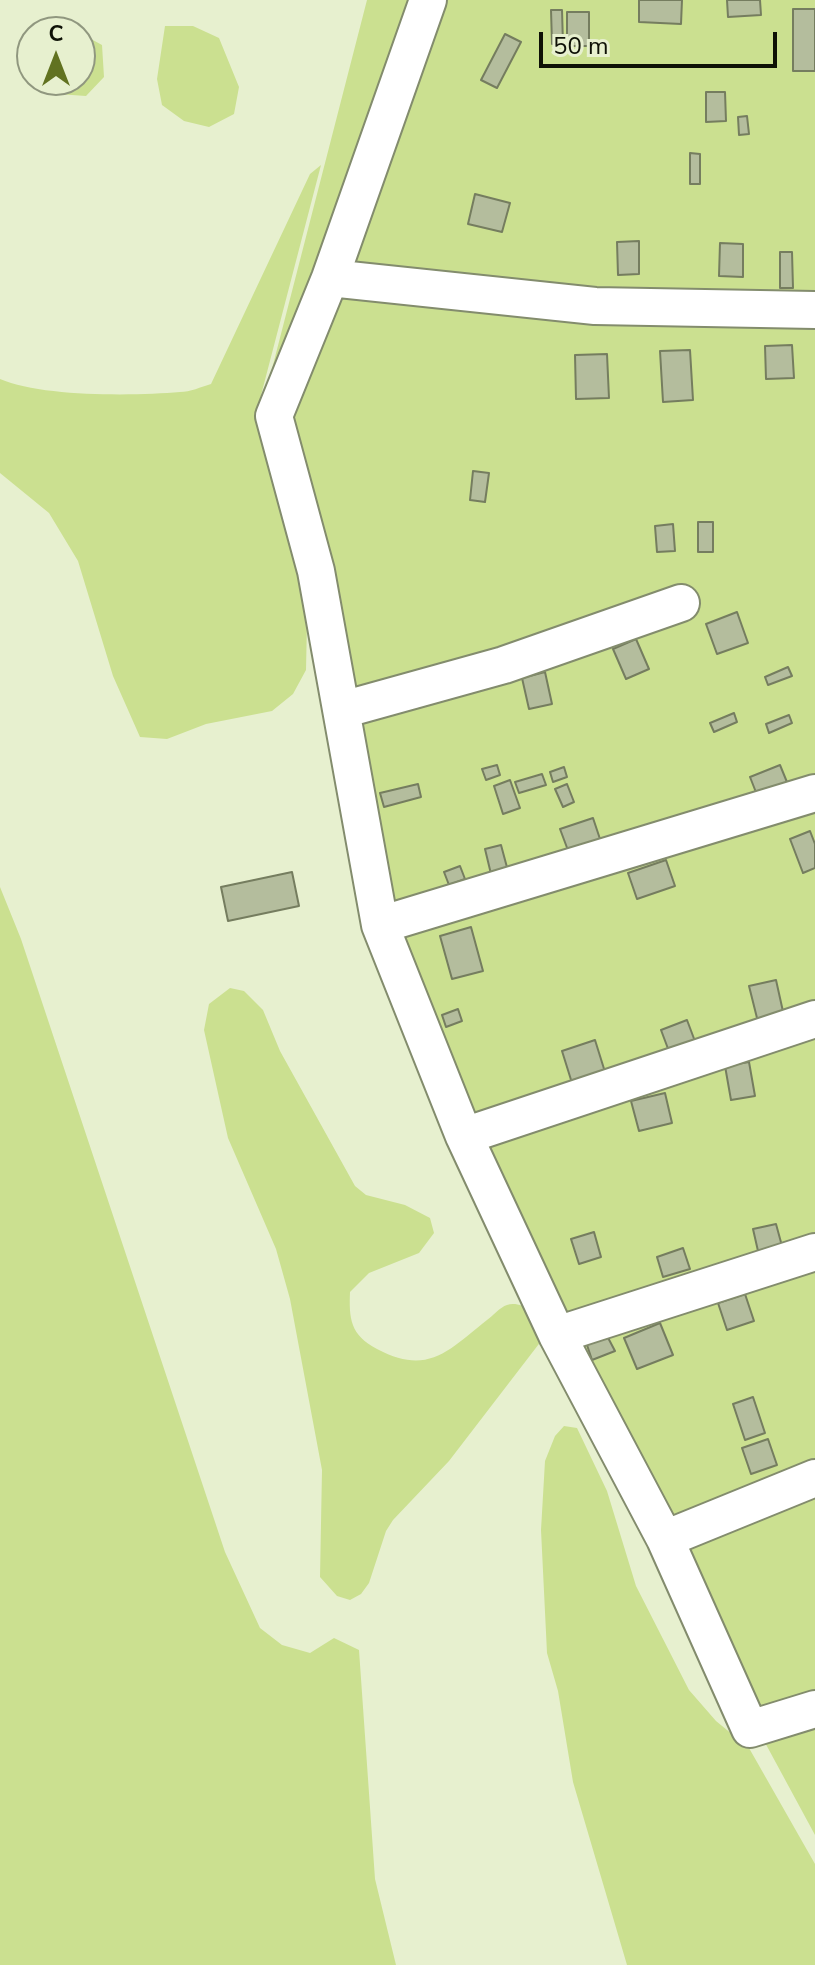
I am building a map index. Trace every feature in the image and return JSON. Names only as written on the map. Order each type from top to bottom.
[{"type":"street","points":[[428,0],[330,278],[274,416],[316,571],[380,925],[464,1136],[557,1335],[665,1539],[750,1729],[815,1709]]},
{"type":"street","points":[[330,278],[595,306],[815,310]]},
{"type":"street","points":[[342,710],[504,665],[681,603]]},
{"type":"street","points":[[380,925],[815,793]]},
{"type":"street","points":[[464,1136],[815,1019]]},
{"type":"street","points":[[557,1335],[815,1252]]},
{"type":"street","points":[[665,1539],[815,1478]]},
{"type":"green space","points":[[367,0],[815,0],[815,1835],[545,1336],[449,1461],[393,1520],[386,1531],[369,1583],[361,1594],[350,1600],[337,1596],[320,1577],[322,1470],[290,1299],[276,1249],[228,1138],[204,1030],[209,1004],[230,988],[244,991],[263,1010],[280,1051],[355,1186],[366,1195],[405,1205],[430,1218],[434,1233],[419,1253],[369,1273],[350,1292],[351,1318],[361,1338],[395,1357],[424,1360],[449,1350],[504,1306],[516,1304],[530,1308],[480,1216],[380,925],[307,622],[306,670],[293,694],[272,711],[206,724],[167,739],[140,737],[113,676],[78,561],[49,513],[0,473],[0,379],[39,389],[114,394],[184,392],[211,384],[310,174],[321,165],[259,403],[296,567],[265,396]]},
{"type":"green space","points":[[165,26],[193,26],[219,38],[239,87],[234,114],[209,127],[184,121],[162,105],[157,79]]},
{"type":"green space","points":[[96,42],[102,45],[104,77],[96,85]]},
{"type":"green space","points":[[0,887],[21,939],[225,1552],[260,1628],[282,1645],[310,1653],[334,1638],[359,1650],[375,1879],[396,1965],[0,1965]]},
{"type":"green space","points":[[564,1426],[577,1428],[607,1491],[636,1586],[689,1690],[716,1721],[749,1748],[815,1864],[815,1965],[627,1965],[573,1782],[558,1691],[547,1653],[541,1530],[545,1461],[555,1436]]},
{"type":"building","points":[[639,0],[682,0],[681,24],[639,22]]},
{"type":"building","points":[[727,0],[760,0],[761,15],[728,17]]},
{"type":"building","points":[[793,9],[815,9],[815,71],[793,71]]},
{"type":"building","points":[[551,10],[562,10],[563,44],[552,44]]},
{"type":"building","points":[[567,12],[589,12],[589,46],[567,46]]},
{"type":"building","points":[[505,34],[521,42],[497,88],[481,80]]},
{"type":"building","points":[[706,92],[725,92],[726,121],[706,122]]},
{"type":"building","points":[[747,116],[749,134],[739,135],[738,117]]},
{"type":"building","points":[[690,153],[700,154],[700,184],[690,184]]},
{"type":"building","points":[[475,194],[510,203],[502,232],[468,224]]},
{"type":"building","points":[[639,241],[639,274],[618,275],[617,242]]},
{"type":"building","points":[[720,243],[743,244],[743,277],[719,276]]},
{"type":"building","points":[[780,252],[792,252],[793,288],[780,288]]},
{"type":"building","points":[[792,345],[794,378],[766,379],[765,346]]},
{"type":"building","points":[[690,350],[693,400],[663,402],[660,351]]},
{"type":"building","points":[[607,354],[609,398],[576,399],[575,355]]},
{"type":"building","points":[[473,471],[489,473],[485,502],[470,500]]},
{"type":"building","points":[[698,522],[713,522],[713,552],[698,552]]},
{"type":"building","points":[[673,524],[675,551],[657,552],[655,526]]},
{"type":"building","points":[[737,612],[748,643],[717,654],[706,624]]},
{"type":"building","points":[[636,639],[649,669],[626,679],[613,649]]},
{"type":"building","points":[[788,667],[792,676],[768,685],[765,677]]},
{"type":"building","points":[[545,672],[552,704],[529,709],[522,678]]},
{"type":"building","points":[[734,713],[737,722],[714,732],[710,723]]},
{"type":"building","points":[[789,715],[792,723],[769,733],[766,724]]},
{"type":"building","points":[[497,765],[500,775],[486,780],[482,769]]},
{"type":"building","points":[[780,765],[789,787],[759,800],[750,777]]},
{"type":"building","points":[[564,767],[567,777],[553,782],[550,772]]},
{"type":"building","points":[[542,774],[546,785],[519,793],[515,782]]},
{"type":"building","points":[[510,780],[520,808],[503,814],[494,786]]},
{"type":"building","points":[[418,784],[421,797],[384,807],[380,793]]},
{"type":"building","points":[[567,784],[574,802],[563,807],[555,789]]},
{"type":"building","points":[[593,818],[601,842],[569,853],[560,829]]},
{"type":"building","points":[[810,831],[815,844],[815,868],[803,873],[790,839]]},
{"type":"building","points":[[501,845],[508,871],[491,874],[485,849]]},
{"type":"building","points":[[666,860],[675,886],[637,899],[628,873]]},
{"type":"building","points":[[460,866],[465,879],[449,885],[444,872]]},
{"type":"building","points":[[292,872],[299,906],[228,921],[221,887]]},
{"type":"building","points":[[471,927],[483,971],[452,979],[440,936]]},
{"type":"building","points":[[776,980],[784,1016],[758,1022],[749,986]]},
{"type":"building","points":[[458,1009],[462,1021],[446,1027],[442,1015]]},
{"type":"building","points":[[687,1020],[696,1044],[670,1054],[661,1030]]},
{"type":"building","points":[[595,1040],[605,1072],[572,1083],[562,1051]]},
{"type":"building","points":[[749,1062],[755,1096],[731,1100],[725,1066]]},
{"type":"building","points":[[665,1093],[672,1123],[639,1131],[631,1101]]},
{"type":"building","points":[[776,1224],[782,1246],[758,1251],[753,1229]]},
{"type":"building","points":[[594,1232],[601,1257],[579,1264],[571,1239]]},
{"type":"building","points":[[683,1248],[690,1269],[663,1277],[657,1257]]},
{"type":"building","points":[[745,1294],[754,1321],[727,1330],[718,1303]]},
{"type":"building","points":[[660,1323],[673,1355],[637,1369],[624,1338]]},
{"type":"building","points":[[605,1332],[615,1351],[592,1360],[585,1339]]},
{"type":"building","points":[[753,1397],[765,1433],[745,1440],[733,1404]]},
{"type":"building","points":[[768,1439],[777,1465],[751,1474],[742,1448]]}]
